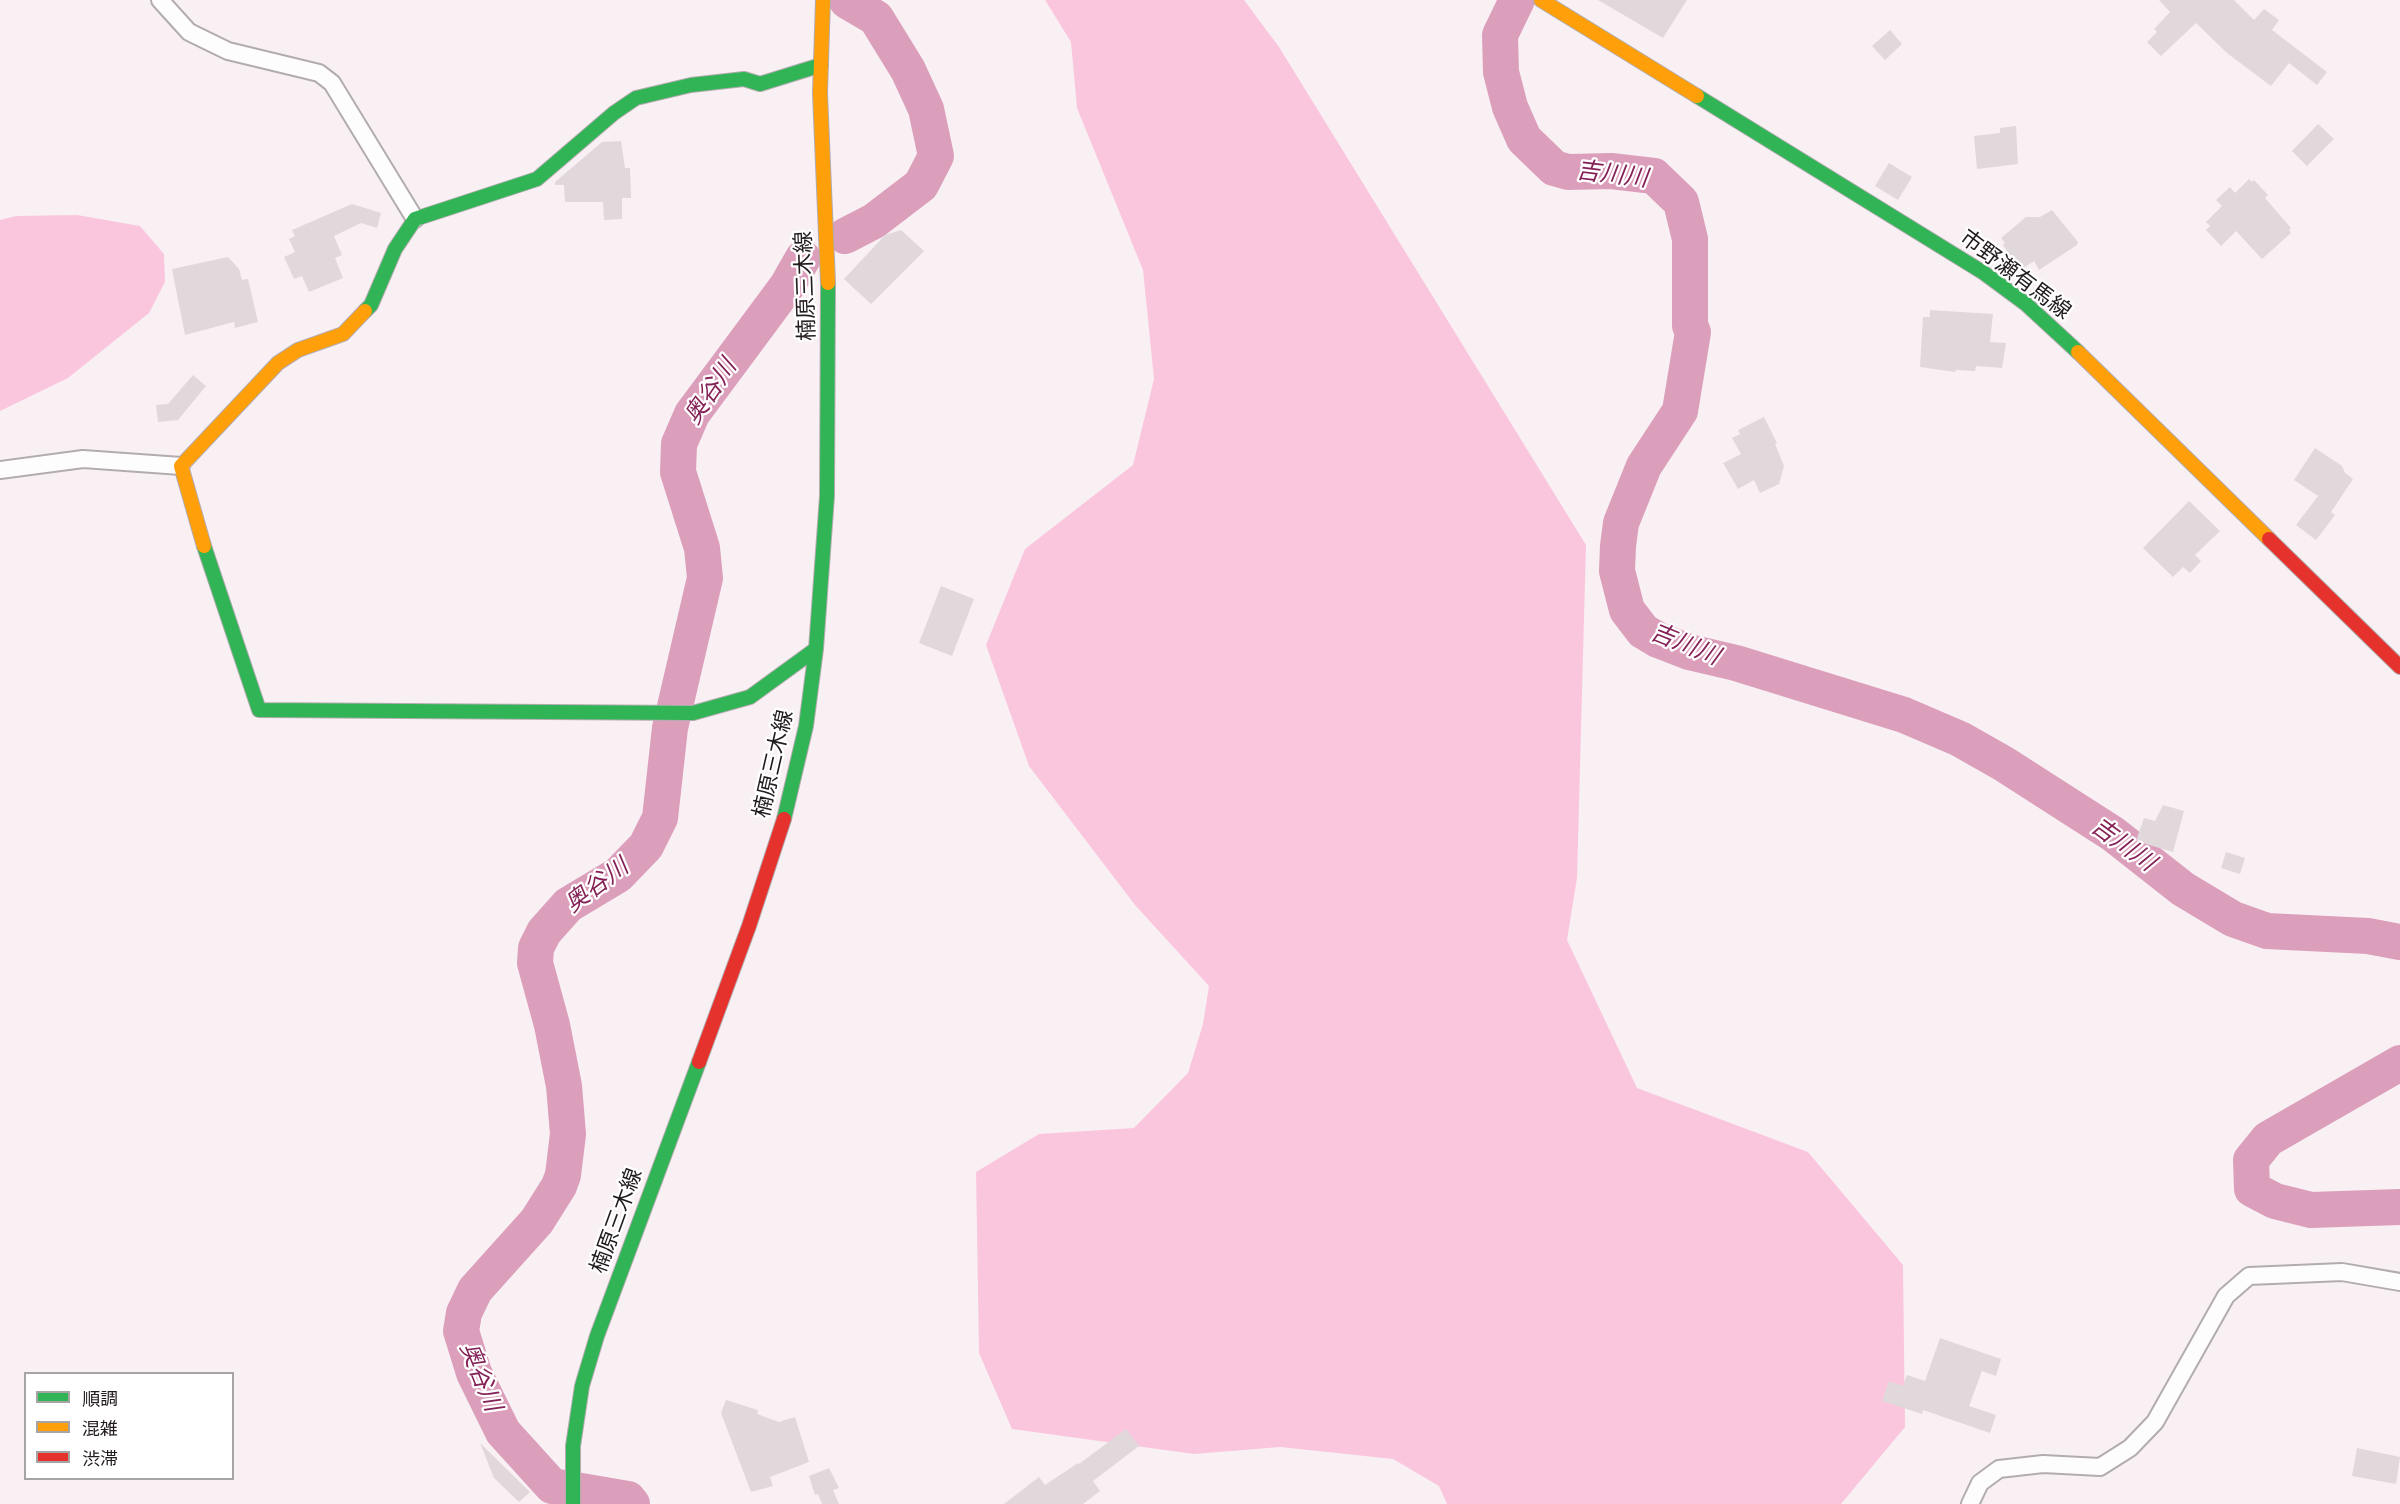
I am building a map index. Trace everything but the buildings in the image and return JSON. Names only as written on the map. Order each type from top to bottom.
[{"type":"main road","name":"楠原三木線","points":[[573,1504],[573,1446],[582,1386],[597,1336],[749,926],[791,799],[806,726],[816,649],[827,496],[830,323],[821,65],[823,0]]},
{"type":"main road","name":"市野瀬有馬線","points":[[1544,2],[1984,273],[2026,304],[2064,338],[2400,666]]},
{"type":"main road","points":[[816,649],[750,697],[693,713],[259,710],[198,528],[181,466],[278,363],[298,350],[343,334],[371,305],[395,249],[415,219],[519,187],[537,179],[614,113],[636,98],[691,85],[744,79],[760,84],[821,65]]},
{"type":"street","points":[[160,0],[189,32],[228,51],[319,73],[332,83],[415,219]]},
{"type":"street","points":[[0,470],[83,459],[181,466]]},
{"type":"street","points":[[1970,1504],[1980,1483],[1999,1469],[2043,1464],[2100,1467],[2130,1448],[2155,1422],[2226,1296],[2249,1276],[2342,1272],[2400,1282]]},
{"type":"shaded area","points":[[1045,0],[1244,0],[1279,47],[1586,545],[1577,878],[1567,940],[1637,1088],[1808,1152],[1903,1265],[1905,1427],[1841,1504],[1447,1504],[1439,1486],[1393,1459],[1280,1447],[1194,1454],[1012,1429],[979,1353],[976,1172],[1039,1134],[1134,1128],[1188,1073],[1203,1024],[1209,986],[1135,905],[1029,766],[986,645],[1025,549],[1133,465],[1154,379],[1143,270],[1077,108],[1071,42]]},
{"type":"shaded area","points":[[77,215],[140,226],[164,254],[165,282],[149,313],[68,378],[0,411],[0,220],[16,216]]},
{"type":"waterway","name":"吉川川","points":[[1517,0],[1500,35],[1501,72],[1510,107],[1524,139],[1554,168],[1568,172],[1611,171],[1654,176],[1681,202],[1690,239],[1690,326],[1693,332],[1680,411],[1644,466],[1621,523],[1618,546],[1617,571],[1627,610],[1643,631],[1658,640],[1689,652],[1736,663],[1904,715],[1960,739],[2004,764],[2113,834],[2183,889],[2233,919],[2267,931],[2368,936],[2400,942]]},
{"type":"waterway","name":"奥谷川","points":[[845,236],[874,221],[921,185],[936,156],[926,109],[908,70],[876,18],[847,1]]},
{"type":"waterway","name":"奥谷川","points":[[632,1504],[628,1499],[552,1486],[503,1432],[474,1373],[461,1331],[464,1313],[475,1290],[537,1221],[559,1186],[563,1175],[568,1134],[564,1086],[552,1025],[535,963],[536,948],[544,932],[568,905],[618,875],[646,846],[660,818],[670,728],[705,578],[702,548],[678,472],[679,444],[692,414],[787,286],[803,258]]},
{"type":"waterway","name":"吉川川","points":[[2400,1063],[2268,1139],[2251,1160],[2252,1189],[2275,1201],[2311,1210],[2400,1207]]},
{"type":"traffic: fast","points":[[365,311],[371,305],[395,249],[415,219],[537,179],[614,113],[636,98],[691,85],[744,79],[760,84],[821,65]]},
{"type":"traffic: fast","points":[[1697,96],[1984,273],[2026,304],[2078,352]]},
{"type":"traffic: fast","points":[[784,819],[806,726],[816,649],[827,496],[828,283]]},
{"type":"traffic: fast","points":[[204,546],[259,710],[693,713],[750,697],[816,649]]},
{"type":"traffic: fast","points":[[573,1504],[573,1446],[582,1386],[597,1336],[699,1062]]},
{"type":"traffic: slow","points":[[823,0],[820,93],[828,283]]},
{"type":"traffic: slow","points":[[1541,0],[1697,96]]},
{"type":"traffic: slow","points":[[204,546],[181,466],[278,363],[298,350],[343,334],[365,311]]},
{"type":"traffic: slow","points":[[2078,352],[2269,539]]},
{"type":"traffic: jam","points":[[2269,539],[2400,667]]},
{"type":"traffic: jam","points":[[699,1062],[749,926],[784,819]]}]
